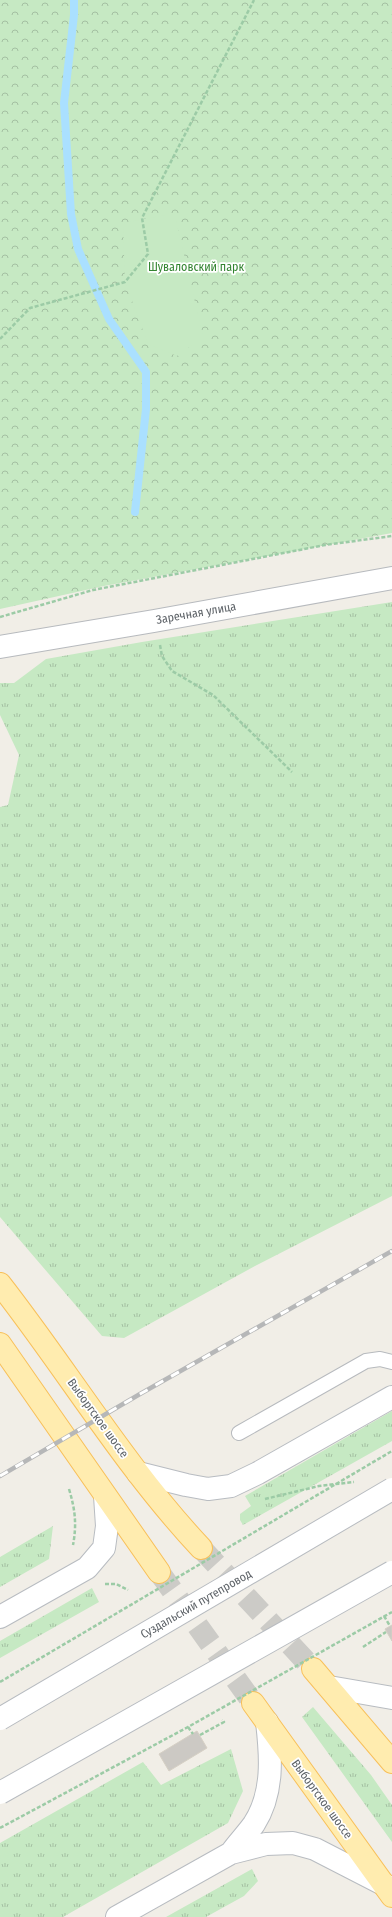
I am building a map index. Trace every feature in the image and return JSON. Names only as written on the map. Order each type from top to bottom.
[{"type":"main road","name":"Заречная улица","points":[[0,647],[392,578]]},
{"type":"main road","name":"Выборгское шоссе","points":[[0,1284],[35,1328],[73,1385],[138,1473],[201,1548]]},
{"type":"main road","points":[[0,1344],[159,1572]]},
{"type":"main road","points":[[138,1473],[200,1488],[208,1489],[231,1486],[258,1473],[392,1397]]},
{"type":"main road","name":"Суздальский путепровод","points":[[0,1719],[392,1488]]},
{"type":"main road","points":[[0,1617],[87,1568],[104,1548],[107,1526],[105,1496]]},
{"type":"main road","points":[[0,1794],[392,1572]]},
{"type":"main road","points":[[313,1669],[392,1762]]},
{"type":"main road","points":[[329,1687],[392,1698]]},
{"type":"main road","name":"Выборгское шоссе","points":[[253,1703],[388,1890]]},
{"type":"main road","points":[[231,1852],[254,1823],[265,1800],[271,1755],[267,1722]]},
{"type":"main road","points":[[117,1917],[231,1852],[266,1844],[293,1843],[315,1848],[388,1890]]},
{"type":"lane","points":[[239,1433],[366,1361],[380,1359],[392,1362]]},
{"type":"path","points":[[0,340],[30,308],[125,282],[148,254],[142,218],[254,0]]},
{"type":"path","points":[[0,617],[93,590],[325,545],[392,536]]},
{"type":"path","points":[[154,621],[162,656],[172,671],[213,695],[292,772]]},
{"type":"path","points":[[0,1682],[392,1451]]},
{"type":"path","points":[[264,1499],[319,1486],[361,1481]]},
{"type":"path","points":[[67,1483],[75,1510],[76,1529],[73,1547]]},
{"type":"path","points":[[101,1583],[116,1584],[128,1590]]},
{"type":"path","points":[[0,1828],[188,1727],[392,1612]]},
{"type":"path","points":[[384,1616],[390,1626]]},
{"type":"path","points":[[364,1646],[386,1632]]},
{"type":"path","points":[[200,1735],[224,1722],[222,1720]]},
{"type":"path","points":[[188,1727],[193,1734]]},
{"type":"green space","name":"Шуваловский парк","points":[[0,0],[392,0],[392,533],[104,586],[0,609]]},
{"type":"green space","points":[[166,215],[176,220],[203,337],[177,356],[148,344],[125,282],[123,223]]},
{"type":"green space","points":[[392,602],[392,1196],[255,1266],[124,1338],[102,1336],[0,1217],[0,807],[8,805],[19,755],[0,715],[0,683],[14,683],[46,659]]},
{"type":"green space","points":[[392,1411],[392,1441],[243,1525],[240,1520],[240,1514],[251,1506],[245,1496]]},
{"type":"green space","points":[[53,1526],[49,1559],[0,1587],[0,1557]]},
{"type":"green space","points":[[92,1588],[99,1602],[0,1658],[0,1641]]},
{"type":"green space","points":[[313,1707],[371,1775],[392,1805],[392,1842],[302,1717]]},
{"type":"green space","points":[[231,1749],[243,1791],[228,1823],[63,1917],[0,1917],[0,1843],[143,1762],[161,1785]]},
{"type":"green space","points":[[252,1869],[258,1881],[244,1896],[206,1917],[166,1917]]},
{"type":"building","points":[[392,1625],[392,1641],[385,1629]]},
{"type":"building","points":[[197,1731],[207,1748],[169,1771],[159,1754]]},
{"type":"waterway","points":[[74,0],[74,15],[64,103],[71,214],[78,249],[109,319],[146,372],[146,409],[135,512]]},
{"type":"tunnel","points":[[201,1548],[313,1669]]},
{"type":"tunnel","points":[[159,1572],[253,1703]]},
{"type":"railway","points":[[0,1476],[140,1394],[392,1251]]}]
